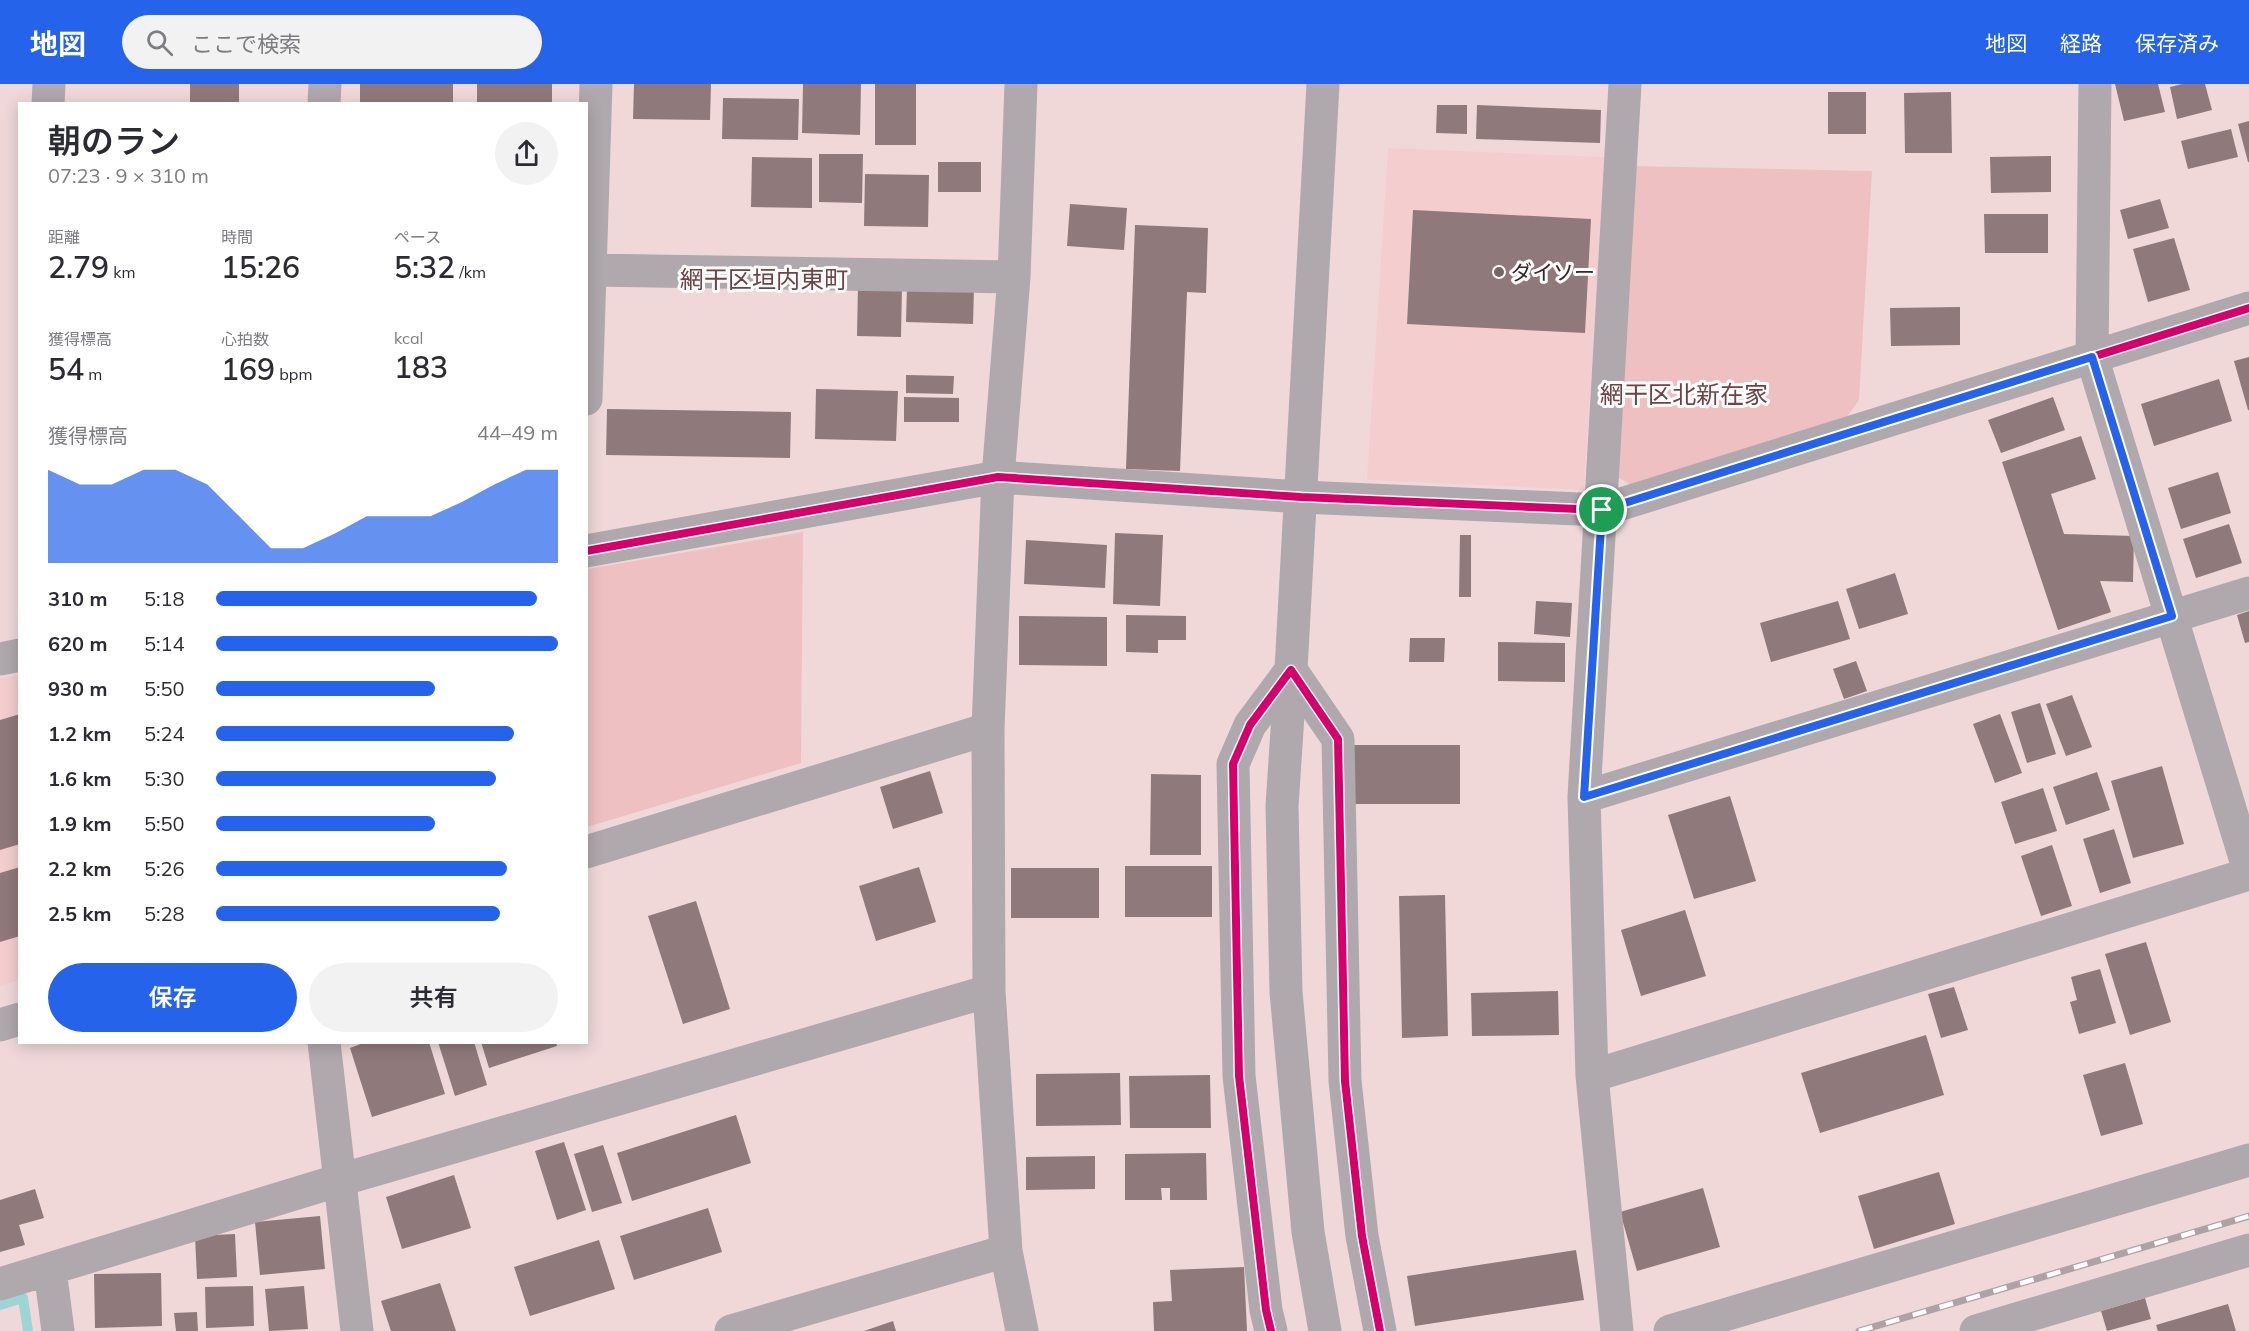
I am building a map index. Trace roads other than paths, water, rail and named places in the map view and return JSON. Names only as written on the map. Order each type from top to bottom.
[{"type":"street","points":[[48,102],[49,84]]},
{"type":"street","points":[[324,102],[325,84]]},
{"type":"street","points":[[588,347],[596,84]]},
{"type":"street","points":[[1021,84],[1014,277],[998,477],[988,729],[989,991],[1006,1251],[1022,1331]]},
{"type":"street","points":[[1323,84],[1282,806],[1286,992],[1308,1232],[1325,1331]]},
{"type":"street","points":[[1617,1331],[1592,1076],[1584,797],[1625,84]]},
{"type":"street","points":[[1592,1076],[2249,873],[2092,357],[2095,84]]},
{"type":"street","points":[[591,270],[1014,277]]},
{"type":"street","points":[[588,551],[998,477],[1301,497],[1602,510],[2249,308]]},
{"type":"street","points":[[1584,797],[2249,593]]},
{"type":"street","points":[[0,658],[18,655]]},
{"type":"street","points":[[1271,1331],[1266,1310],[1239,1076],[1233,764],[1250,725],[1291,670]]},
{"type":"street","points":[[1291,670],[1338,739],[1345,1081],[1362,1236],[1380,1331]]},
{"type":"street","points":[[588,851],[988,729]]},
{"type":"street","points":[[0,1284],[340,1180],[989,991]]},
{"type":"street","points":[[0,1025],[18,1020]]},
{"type":"street","points":[[324,1044],[357,1331]]},
{"type":"street","points":[[1670,1331],[2249,1160]]},
{"type":"street","points":[[1976,1331],[2075,1316],[2249,1250]]},
{"type":"street","points":[[731,1331],[1006,1251]]},
{"type":"street","points":[[50,1270],[58,1331]]},
{"type":"waterway","points":[[0,1305],[23,1298],[28,1331]]},
{"type":"railway","points":[[1859,1331],[2249,1216]]},
{"type":"place","name":"ダイソー","points":[[1499,272]]},
{"type":"district","name":"網干区垣内東町","points":[[764,279]]},
{"type":"district","name":"網干区北新在家","points":[[1684,394]]}]
